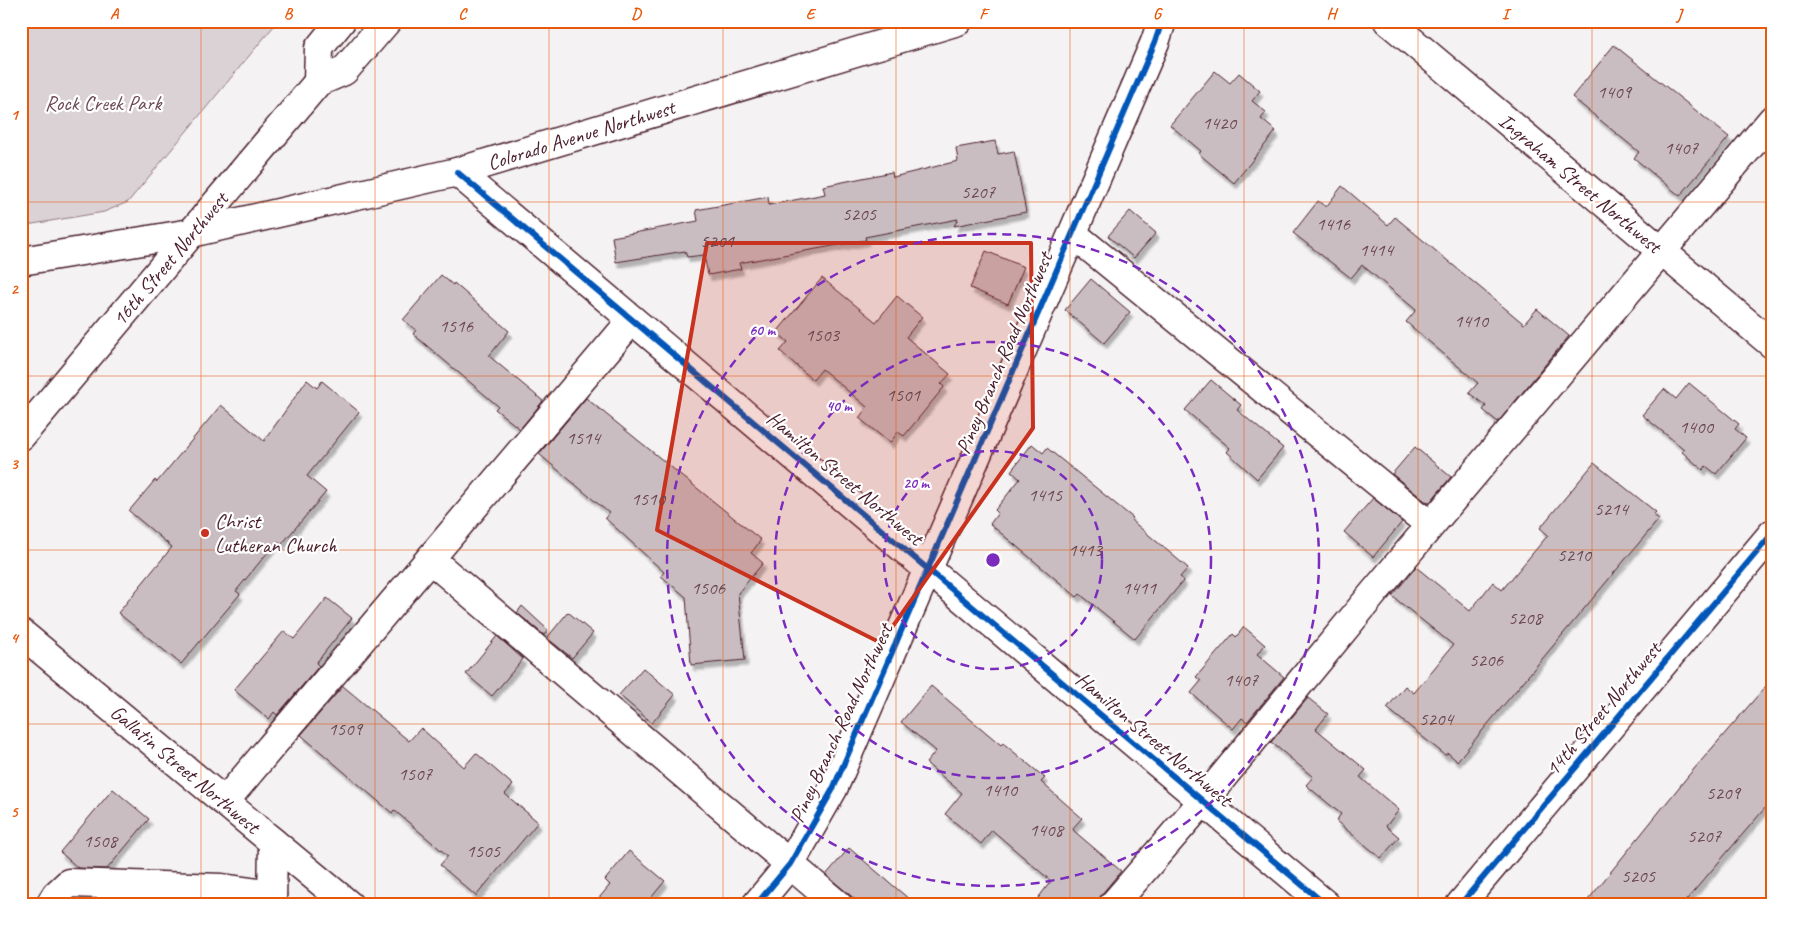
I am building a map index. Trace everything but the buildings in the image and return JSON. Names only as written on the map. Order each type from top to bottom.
[{"type":"street","points":[[318,82],[318,48],[341,21]]},
{"type":"street","name":"16th Street Northwest","points":[[21,436],[318,82],[344,71],[387,21]]},
{"type":"street","name":"Colorado Avenue Northwest","points":[[21,261],[90,252],[191,233],[457,172],[958,21]]},
{"type":"street","name":"Piney Branch Road Northwest","points":[[756,905],[790,864],[833,789],[1073,234],[1162,21]]},
{"type":"street","name":"Ingraham Street Northwest","points":[[1388,21],[1772,344]]},
{"type":"street","points":[[1113,905],[1203,801],[1660,250],[1772,120]]},
{"type":"street","name":"Hamilton Street Northwest","points":[[457,172],[1326,905]]},
{"type":"street","points":[[1073,234],[1430,525]]},
{"type":"street","points":[[226,801],[632,320]]},
{"type":"street","name":"14th Street Northwest","points":[[1460,905],[1772,534]]},
{"type":"street","points":[[430,559],[838,905]]},
{"type":"street","name":"Gallatin Street Northwest","points":[[21,633],[226,801],[349,905]]},
{"type":"street","points":[[50,905],[56,895],[69,883],[222,888],[272,900],[273,842]]},
{"type":"highlighted area","points":[[707,243],[1031,243],[1033,428],[881,643],[657,530]]},
{"type":"green space","name":"Rock Creek Park","points":[[21,21],[278,21],[128,202],[104,212],[21,226]]},
{"type":"cycle path","points":[[756,905],[790,864],[833,789],[1155,42],[1162,21]]},
{"type":"cycle path","points":[[457,172],[1326,905]]},
{"type":"cycle path","points":[[1460,905],[1772,534]]},
{"type":"place","name":"Christ Lutheran Church","points":[[205,533]]}]
